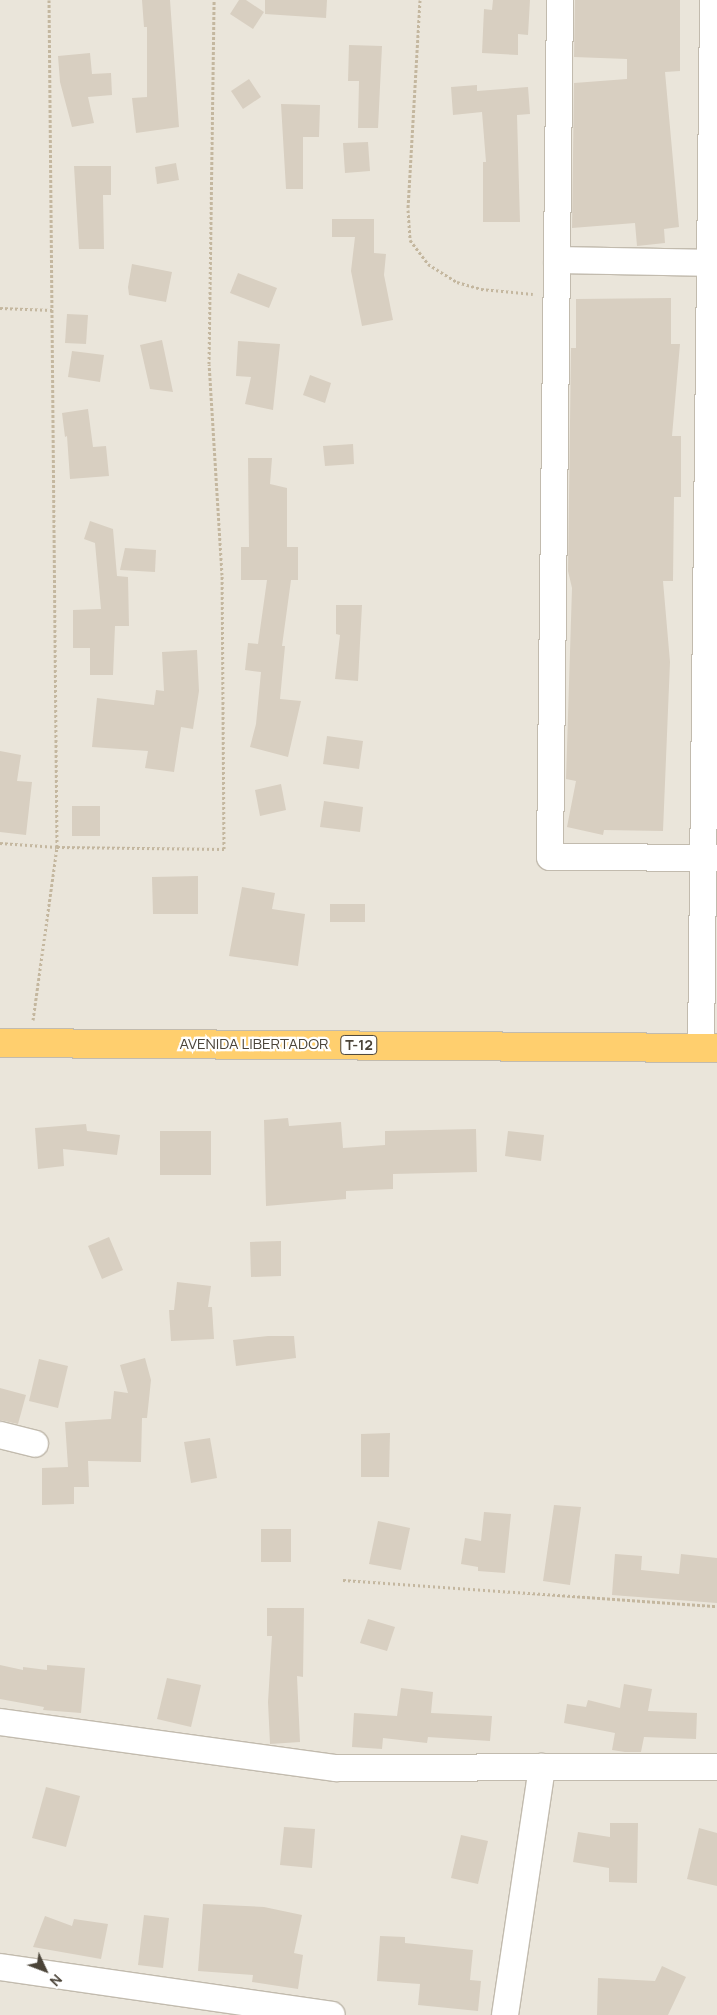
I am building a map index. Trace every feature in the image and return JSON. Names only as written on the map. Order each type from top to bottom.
[{"type":"highway","name":"AVENIDA LIBERTADOR","points":[[0,1043],[709,1048]]},
{"type":"street","points":[[560,0],[550,857],[710,858]]},
{"type":"street","points":[[709,1048],[714,263],[713,0]]},
{"type":"street","points":[[557,260],[714,263]]},
{"type":"street","points":[[0,1435],[35,1444]]},
{"type":"street","points":[[0,1722],[336,1768],[717,1767]]},
{"type":"street","points":[[505,2015],[542,1767]]},
{"type":"street","points":[[0,1967],[332,2015]]},
{"type":"path","points":[[30,1043],[57,847],[49,0]]},
{"type":"path","points":[[0,843],[57,847],[224,849],[222,575],[209,364],[214,0]]},
{"type":"path","points":[[420,0],[408,210],[410,240],[428,264],[457,282],[481,289],[557,297]]},
{"type":"path","points":[[0,308],[52,310]]},
{"type":"path","points":[[343,1580],[717,1606]]},
{"type":"shaded area","points":[[0,0],[717,0],[717,2015],[0,2015]]},
{"type":"building","points":[[142,0],[170,0],[179,127],[136,133],[132,98],[147,97],[147,27],[144,27]]},
{"type":"building","points":[[239,0],[246,0],[264,12],[253,29],[230,14]]},
{"type":"building","points":[[265,0],[327,0],[326,18],[265,14]]},
{"type":"building","points":[[493,0],[530,0],[528,35],[518,34],[518,55],[482,53],[484,9],[492,10]]},
{"type":"building","points":[[575,0],[680,0],[680,71],[665,72],[679,227],[664,229],[665,243],[637,246],[635,223],[572,228],[574,83],[627,79],[627,59],[574,57]]},
{"type":"building","points":[[349,45],[382,46],[378,128],[358,128],[359,81],[348,81]]},
{"type":"building","points":[[90,53],[92,74],[111,73],[112,95],[88,97],[94,123],[72,127],[60,82],[58,56]]},
{"type":"building","points":[[249,79],[261,97],[243,109],[231,91]]},
{"type":"building","points":[[477,85],[477,91],[528,87],[530,114],[517,115],[520,222],[483,222],[483,162],[486,162],[482,112],[453,115],[451,87]]},
{"type":"building","points":[[281,104],[320,105],[319,137],[303,137],[303,189],[286,189]]},
{"type":"building","points":[[368,142],[370,171],[345,173],[343,143]]},
{"type":"building","points":[[176,163],[179,180],[157,184],[155,167]]},
{"type":"building","points":[[74,166],[111,166],[111,195],[103,195],[104,249],[79,249]]},
{"type":"building","points":[[332,219],[374,219],[374,253],[386,254],[384,275],[393,320],[362,326],[351,271],[355,237],[332,237]]},
{"type":"building","points":[[132,264],[172,272],[166,302],[129,295],[128,287]]},
{"type":"building","points":[[238,273],[277,288],[269,308],[230,293]]},
{"type":"building","points":[[671,298],[671,344],[680,344],[672,436],[681,436],[681,497],[674,497],[673,581],[663,581],[670,662],[663,831],[604,830],[603,835],[567,827],[576,781],[566,779],[572,588],[568,571],[571,348],[576,348],[576,299]]},
{"type":"building","points":[[67,314],[88,315],[86,344],[65,343]]},
{"type":"building","points":[[162,340],[173,392],[150,389],[140,345]]},
{"type":"building","points":[[238,341],[280,344],[273,410],[245,404],[251,377],[236,376]]},
{"type":"building","points":[[72,351],[104,355],[100,382],[68,377]]},
{"type":"building","points":[[310,375],[331,383],[325,403],[303,395]]},
{"type":"building","points":[[88,409],[93,447],[106,446],[109,476],[70,479],[67,436],[65,437],[62,413]]},
{"type":"building","points":[[353,444],[354,464],[325,466],[323,446]]},
{"type":"building","points":[[248,458],[272,458],[270,484],[287,488],[287,547],[298,547],[298,580],[291,580],[282,646],[285,646],[280,699],[301,701],[288,757],[250,747],[256,724],[261,672],[245,670],[248,643],[258,644],[267,580],[241,580],[241,547],[249,547]]},
{"type":"building","points":[[90,521],[113,529],[117,576],[128,577],[129,626],[115,626],[113,675],[90,675],[90,648],[73,648],[73,610],[101,609],[95,543],[84,539]]},
{"type":"building","points":[[125,548],[156,550],[155,572],[120,570]]},
{"type":"building","points":[[336,605],[362,605],[358,681],[335,679],[340,635],[336,634]]},
{"type":"building","points":[[197,650],[199,691],[193,729],[181,727],[174,772],[145,768],[148,751],[92,747],[97,698],[154,705],[156,690],[164,691],[162,652]]},
{"type":"building","points":[[327,736],[363,741],[359,769],[323,764]]},
{"type":"building","points":[[0,751],[21,755],[17,781],[32,782],[26,835],[0,832]]},
{"type":"building","points":[[281,784],[286,810],[260,816],[255,790]]},
{"type":"building","points":[[324,801],[363,807],[360,832],[320,827]]},
{"type":"building","points":[[72,806],[100,806],[100,836],[72,836]]},
{"type":"building","points":[[198,876],[198,914],[153,914],[152,877]]},
{"type":"building","points":[[242,887],[275,893],[272,909],[305,914],[298,966],[229,956]]},
{"type":"building","points":[[330,904],[365,904],[365,922],[330,922]]},
{"type":"building","points":[[288,1118],[289,1126],[341,1122],[343,1148],[385,1145],[385,1131],[476,1129],[477,1172],[393,1174],[393,1189],[346,1191],[346,1199],[266,1206],[264,1120]]},
{"type":"building","points":[[86,1124],[87,1131],[120,1135],[117,1155],[63,1149],[64,1166],[38,1169],[35,1128]]},
{"type":"building","points":[[160,1131],[211,1131],[211,1175],[160,1175]]},
{"type":"building","points":[[508,1131],[544,1135],[541,1161],[505,1156]]},
{"type":"building","points":[[109,1237],[123,1270],[102,1279],[88,1246]]},
{"type":"building","points":[[281,1241],[281,1276],[251,1277],[250,1242]]},
{"type":"building","points":[[177,1282],[211,1286],[208,1307],[212,1307],[214,1339],[171,1341],[169,1310],[174,1310]]},
{"type":"building","points":[[268,1336],[294,1336],[296,1358],[236,1366],[233,1340]]},
{"type":"building","points":[[145,1358],[151,1380],[147,1418],[142,1418],[141,1462],[88,1461],[89,1487],[74,1487],[74,1504],[42,1505],[42,1468],[68,1467],[65,1422],[111,1419],[114,1391],[128,1393],[120,1365]]},
{"type":"building","points":[[39,1359],[68,1366],[58,1408],[29,1401]]},
{"type":"building","points":[[0,1388],[26,1395],[18,1424],[0,1420]]},
{"type":"building","points":[[390,1433],[389,1477],[361,1477],[361,1434]]},
{"type":"building","points":[[210,1438],[217,1478],[191,1483],[184,1442]]},
{"type":"building","points":[[554,1505],[581,1507],[570,1585],[543,1581]]},
{"type":"building","points":[[484,1512],[511,1514],[505,1573],[478,1571],[478,1567],[461,1564],[465,1538],[481,1541]]},
{"type":"building","points":[[378,1521],[410,1528],[401,1570],[369,1564]]},
{"type":"building","points":[[261,1529],[291,1529],[291,1562],[261,1562]]},
{"type":"building","points":[[615,1554],[642,1556],[641,1570],[679,1574],[681,1554],[717,1558],[717,1603],[612,1595]]},
{"type":"building","points":[[267,1608],[304,1608],[303,1677],[297,1676],[300,1742],[270,1744],[268,1702],[272,1636],[267,1636]]},
{"type":"building","points":[[368,1619],[395,1627],[387,1651],[360,1643]]},
{"type":"building","points":[[0,1665],[23,1670],[23,1667],[47,1670],[47,1665],[85,1668],[81,1713],[43,1710],[44,1707],[0,1699]]},
{"type":"building","points":[[167,1678],[201,1685],[191,1727],[157,1719]]},
{"type":"building","points":[[624,1684],[652,1689],[648,1711],[697,1713],[696,1739],[644,1737],[641,1752],[625,1752],[612,1750],[615,1733],[564,1723],[567,1704],[586,1707],[588,1700],[620,1708]]},
{"type":"building","points":[[401,1688],[433,1692],[431,1713],[492,1716],[490,1741],[428,1737],[427,1743],[383,1738],[382,1749],[352,1747],[354,1713],[397,1716]]},
{"type":"building","points":[[46,1787],[80,1796],[66,1847],[32,1838]]},
{"type":"building","points":[[610,1823],[638,1823],[637,1883],[609,1882],[609,1868],[573,1862],[578,1832],[610,1837]]},
{"type":"building","points":[[284,1827],[315,1829],[312,1868],[280,1865]]},
{"type":"building","points":[[699,1828],[717,1833],[717,1886],[687,1879]]},
{"type":"building","points":[[461,1835],[488,1841],[478,1884],[451,1878]]},
{"type":"building","points":[[203,1904],[264,1907],[302,1915],[294,1953],[303,1955],[298,1989],[252,1982],[253,1975],[198,1971]]},
{"type":"building","points":[[144,1915],[169,1918],[163,1968],[138,1965]]},
{"type":"building","points":[[45,1916],[72,1926],[74,1919],[108,1924],[101,1959],[33,1947]]},
{"type":"building","points":[[380,1936],[405,1937],[405,1943],[473,1950],[470,1980],[481,1981],[478,2011],[418,2005],[420,1984],[377,1981]]},
{"type":"building","points":[[662,1966],[686,1977],[668,2015],[597,2015],[598,1978],[655,1981]]}]
